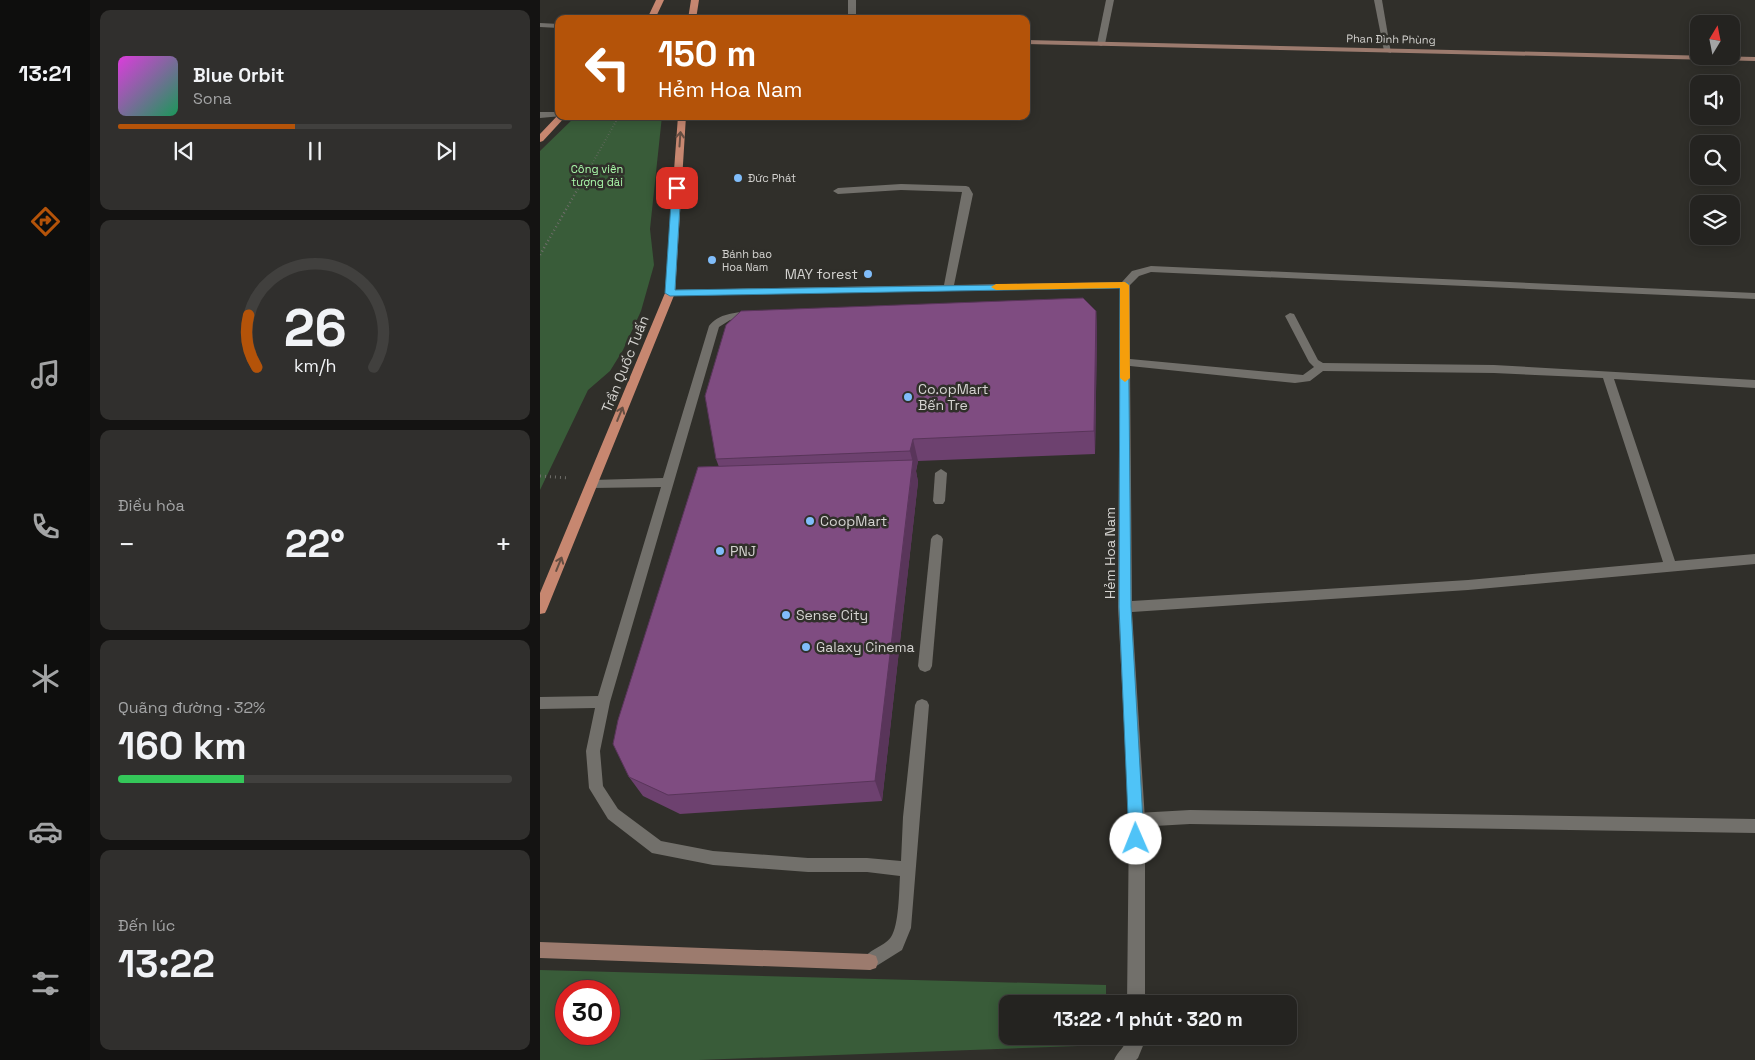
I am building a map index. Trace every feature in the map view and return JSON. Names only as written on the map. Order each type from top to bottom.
[{"type":"main road","points":[[653,15],[660,0]]},
{"type":"main road","points":[[693,15],[695,0]]},
{"type":"main road","points":[[540,139],[557,120]]},
{"type":"main road","name":"Trần Quốc Tuấn","points":[[540,610],[670,293],[682,120]]},
{"type":"street","points":[[852,0],[852,15]]},
{"type":"street","points":[[1100,44],[1110,0]]},
{"type":"street","points":[[1378,0],[1388,50]]},
{"type":"street","points":[[540,25],[555,26]]},
{"type":"street","name":"Phan Đình Phùng","points":[[1030,42],[1755,59]]},
{"type":"street","points":[[540,115],[555,116]]},
{"type":"street","points":[[838,191],[901,187],[966,189],[968,194],[948,288]]},
{"type":"street","points":[[670,293],[1125,285],[1130,276],[1151,269],[1755,296]]},
{"type":"street","name":"Hẻm Hoa Nam","points":[[1125,285],[1125,607],[1137,820],[1136,995]]},
{"type":"street","points":[[766,312],[719,320],[714,326],[603,702],[593,751],[596,788],[613,814],[658,848],[713,858],[808,865],[867,865],[908,869]]},
{"type":"street","points":[[1290,316],[1314,362],[1321,366],[1494,368],[1755,384]]},
{"type":"street","points":[[1125,362],[1192,367],[1295,380],[1306,378],[1321,366]]},
{"type":"street","points":[[1607,375],[1670,568]]},
{"type":"street","points":[[939,501],[941,473]]},
{"type":"street","points":[[592,482],[668,482]]},
{"type":"street","points":[[925,666],[937,539]]},
{"type":"street","points":[[1125,607],[1468,585],[1755,559]]},
{"type":"street","points":[[540,703],[603,702]]},
{"type":"street","points":[[540,950],[870,962],[896,944],[903,928],[922,705]]},
{"type":"street","points":[[1137,820],[1190,817],[1755,826]]},
{"type":"street","points":[[1124,1060],[1132,1052],[1135,1045]]},
{"type":"path","points":[[540,255],[617,120]]},
{"type":"path","points":[[540,476],[592,482]]},
{"type":"green space","name":"Công viên tượng đài","points":[[572,120],[662,120],[650,229],[654,265],[641,311],[623,350],[610,371],[588,390],[540,490],[540,151]]},
{"type":"green space","points":[[540,970],[1106,985],[1106,995],[999,995],[999,1045],[1106,1045],[699,1060],[540,1060]]},
{"type":"building","name":"Co.opMart Bến Tre","points":[[1083,298],[1096,311],[1094,431],[913,439],[910,451],[716,459],[705,396],[726,325],[741,311]]},
{"type":"building","name":"Sense City","points":[[913,460],[875,781],[668,795],[629,777],[613,744],[618,720],[698,467]]},
{"type":"slow traffic","points":[[996,287],[1125,285],[1125,378]]},
{"type":"place","name":"Đức Phát","points":[[738,178]]},
{"type":"place","name":"Bánh bao Hoa Nam","points":[[712,260]]},
{"type":"place","name":"MAY forest","points":[[868,274]]},
{"type":"place","name":"Co.opMart Bến Tre","points":[[908,397]]},
{"type":"place","name":"CoopMart","points":[[810,521]]},
{"type":"place","name":"PNJ","points":[[720,551]]},
{"type":"place","name":"Sense City","points":[[786,615]]},
{"type":"place","name":"Galaxy Cinema","points":[[806,647]]},
{"type":"route","points":[[677,188],[670,293],[1125,285],[1125,607],[1137,820],[1136,839]]}]
